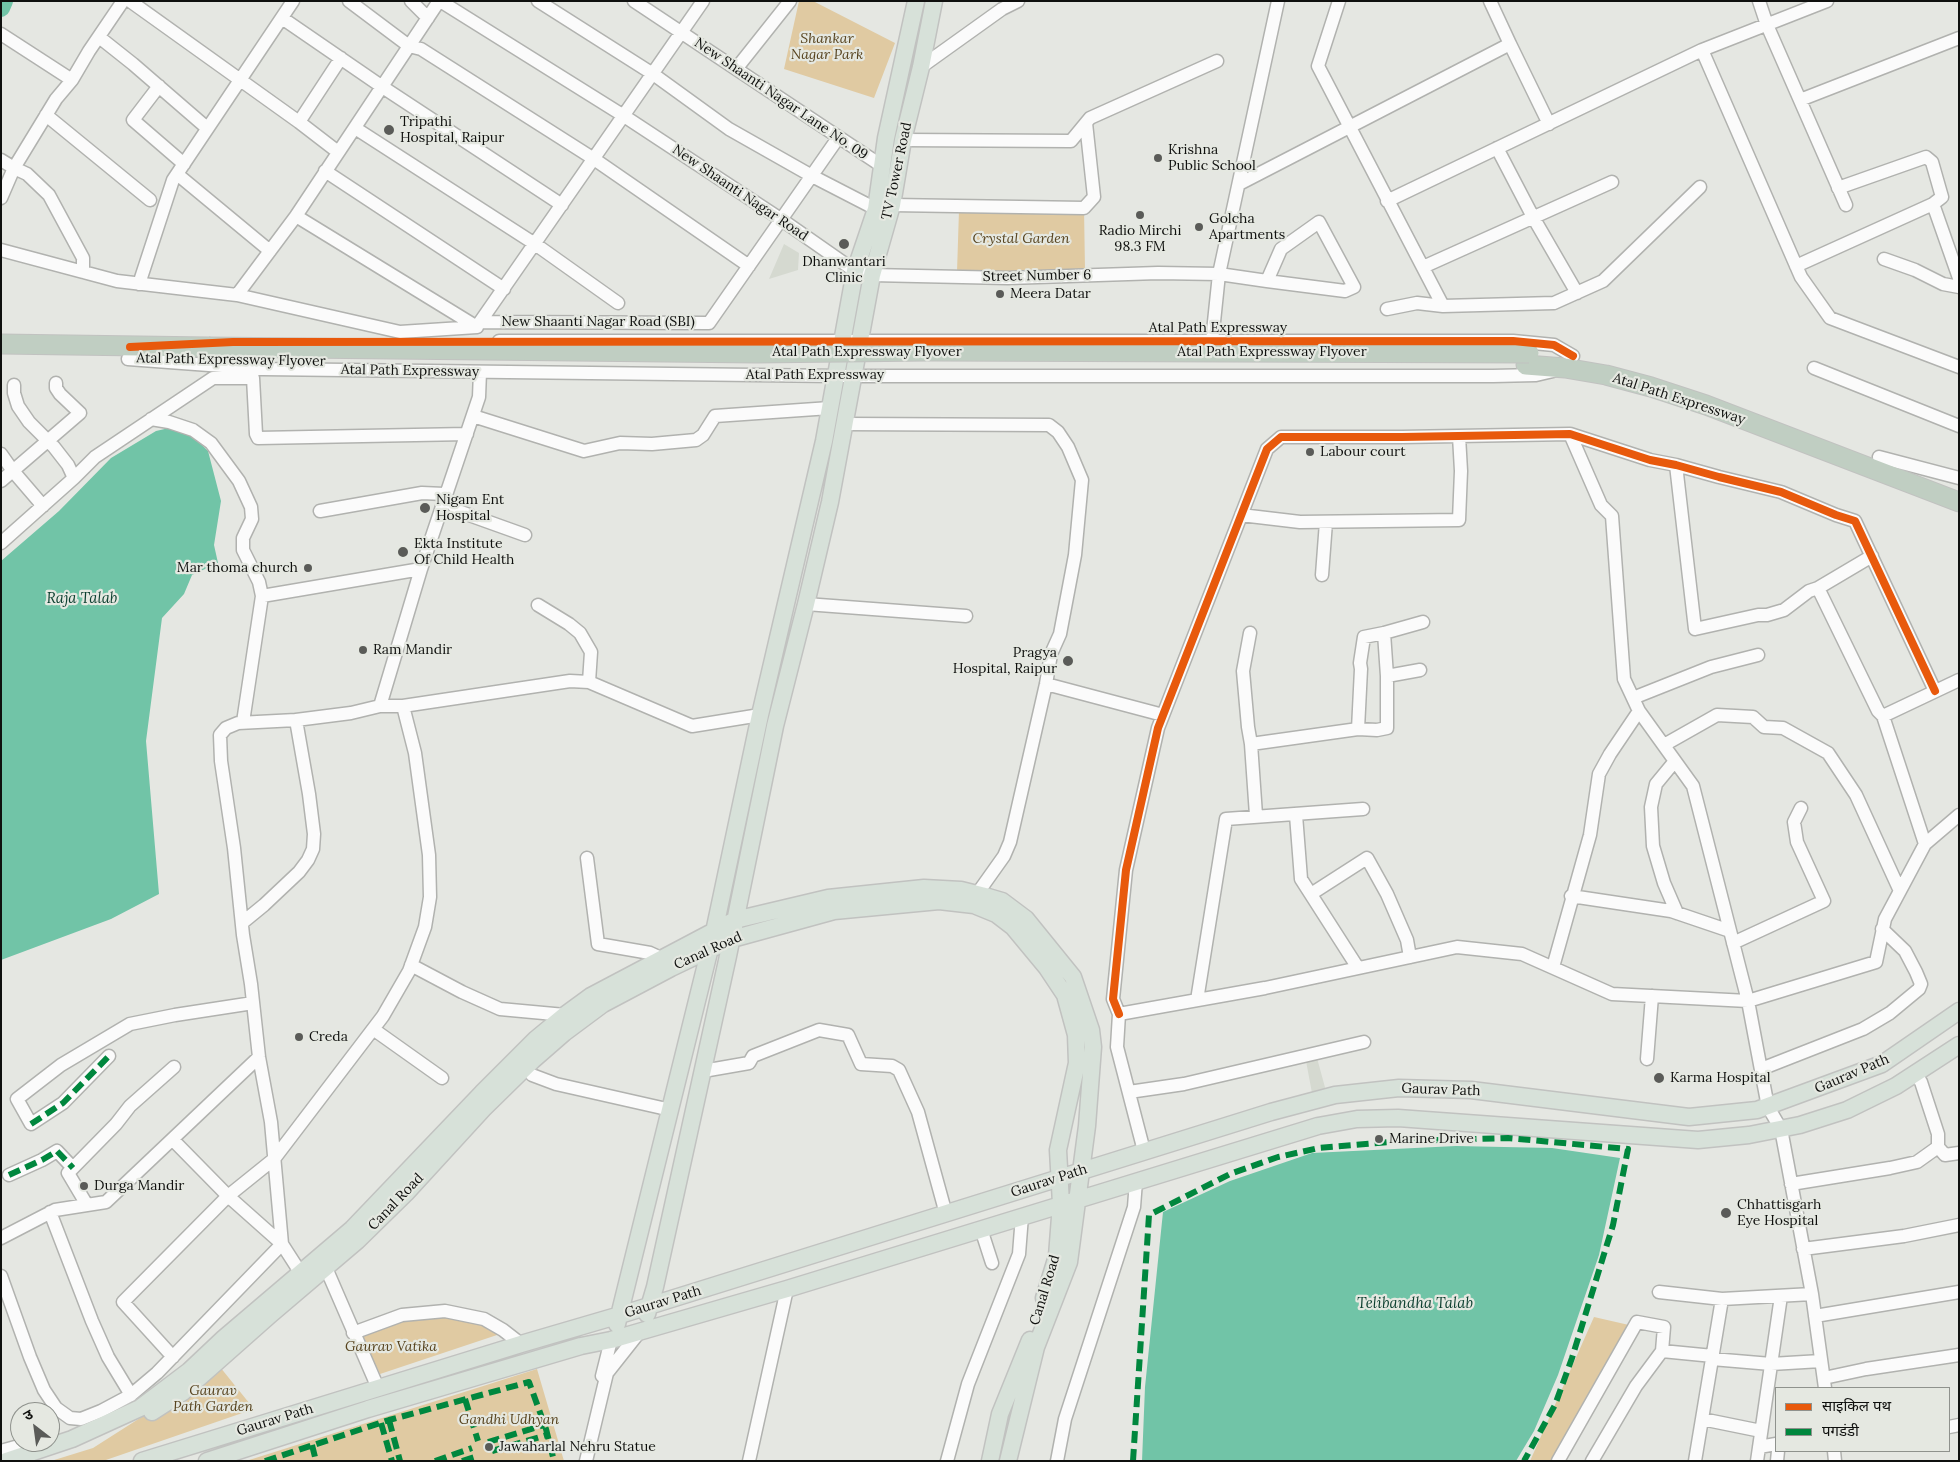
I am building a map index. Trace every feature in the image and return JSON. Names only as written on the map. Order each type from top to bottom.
[{"type":"highway","points":[[1,344],[129,353]]},
{"type":"highway","name":"Atal Path Expressway Flyover","points":[[129,353],[756,353],[929,351],[1528,359],[1569,362]]},
{"type":"highway","points":[[1,357],[129,353]]},
{"type":"highway","name":"Atal Path Expressway","points":[[1569,362],[1706,405],[1876,463],[1933,485]]},
{"type":"highway","points":[[1933,485],[1959,488]]},
{"type":"highway","points":[[1933,485],[1959,502]]},
{"type":"main road","name":"TV Tower Road","points":[[851,340],[855,271],[884,206],[882,166],[916,1]]},
{"type":"main road","name":"TV Tower Road","points":[[851,340],[872,275],[884,206],[922,67],[934,1]]},
{"type":"main road","points":[[611,1340],[620,1315],[714,932],[760,715],[824,441],[836,376],[851,340]]},
{"type":"main road","points":[[641,1330],[655,1287],[732,938],[775,726],[806,604],[842,444],[853,376],[851,340]]},
{"type":"main road","points":[[824,441],[842,444]]},
{"type":"main road","points":[[6,1461],[72,1439],[140,1408],[190,1372],[300,1272],[352,1229],[502,1072],[565,1014],[591,996],[735,920],[828,898],[886,891],[933,889],[961,890],[976,899],[1002,901],[1026,919],[1074,977],[1091,1030],[1094,1047],[1087,1126],[1080,1171],[1069,1202]]},
{"type":"main road","name":"Canal Road","points":[[34,1461],[144,1418],[183,1392],[326,1268],[390,1209],[483,1109],[533,1060],[564,1033],[603,1004],[732,938],[834,911],[895,904],[976,899],[1013,927],[1048,968],[1065,995],[1076,1035],[1077,1063],[1058,1150],[1059,1179],[1069,1202],[1069,1262],[1036,1347],[1008,1461]]},
{"type":"main road","name":"Gaurav Path","points":[[142,1461],[620,1315],[1272,1112],[1326,1098],[1399,1088],[1471,1090],[1689,1117],[1757,1110],[1882,1064],[1959,1011]]},
{"type":"main road","points":[[207,1461],[368,1409],[581,1346],[611,1340],[787,1289],[1318,1126],[1357,1119],[1398,1118],[1698,1140],[1749,1135],[1781,1129],[1848,1110],[1896,1086],[1959,1046]]},
{"type":"main road","name":"Canal Road","points":[[990,1461],[1000,1414],[1034,1330],[1057,1256],[1069,1202]]},
{"type":"street","points":[[1,198],[14,168],[46,115],[56,99],[72,80],[124,1]]},
{"type":"street","points":[[130,1],[338,152]]},
{"type":"street","points":[[139,284],[173,180],[293,1]]},
{"type":"street","points":[[349,1],[409,46],[421,49],[594,159],[750,266]]},
{"type":"street","points":[[411,1],[428,18]]},
{"type":"street","points":[[237,294],[296,216],[439,1]]},
{"type":"street","name":"New Shaanti Nagar Road","points":[[439,1],[624,116],[782,220],[855,271]]},
{"type":"street","points":[[538,1],[652,74],[729,129],[812,176],[884,206],[1084,208],[1094,197],[1086,123]]},
{"type":"street","name":"New Shaanti Nagar Lane No. 09","points":[[634,1],[882,166]]},
{"type":"street","points":[[479,325],[703,1]]},
{"type":"street","points":[[736,69],[790,1]]},
{"type":"street","points":[[922,67],[1002,10],[1018,1]]},
{"type":"street","points":[[1212,341],[1219,274],[1278,1]]},
{"type":"street","points":[[1339,1],[1318,66],[1443,306]]},
{"type":"street","points":[[1490,1],[1548,124]]},
{"type":"street","points":[[1759,1],[1767,25],[1846,206]]},
{"type":"street","points":[[1387,201],[1702,50],[1827,1]]},
{"type":"street","points":[[282,18],[381,86],[562,205]]},
{"type":"street","points":[[1,34],[72,80]]},
{"type":"street","points":[[99,37],[207,128]]},
{"type":"street","points":[[1800,100],[1959,38]]},
{"type":"street","points":[[1239,184],[1510,44]]},
{"type":"street","points":[[1702,50],[1801,277],[1830,318],[1959,366]]},
{"type":"street","points":[[299,122],[341,58]]},
{"type":"street","points":[[903,140],[1071,141],[1090,118],[1216,61]]},
{"type":"street","points":[[159,86],[132,120],[180,169],[270,251]]},
{"type":"street","points":[[46,115],[150,200]]},
{"type":"street","points":[[355,128],[535,244],[618,303]]},
{"type":"street","name":"New Shaanti Nagar Road (SBI)","points":[[479,325],[709,323],[838,138]]},
{"type":"street","points":[[1497,148],[1533,217],[1577,293]]},
{"type":"street","points":[[1796,266],[1933,204],[1942,197],[1932,162],[1926,157],[1838,188]]},
{"type":"street","points":[[1,160],[27,174],[49,195],[84,258],[83,272]]},
{"type":"street","points":[[325,171],[504,289]]},
{"type":"street","points":[[1423,267],[1612,182]]},
{"type":"street","points":[[1387,309],[1417,303],[1443,306],[1554,303],[1603,281],[1700,187]]},
{"type":"street","points":[[1933,204],[1959,278]]},
{"type":"street","points":[[296,216],[479,325]]},
{"type":"street","name":"Street Number 6","points":[[855,271],[872,275],[1008,278],[1158,273],[1219,274],[1267,281],[1345,291],[1354,287],[1319,222],[1281,249],[1267,281]]},
{"type":"street","points":[[1,250],[118,281],[237,294],[400,332],[479,325]]},
{"type":"street","points":[[1884,259],[1915,270],[1943,284],[1959,287]]},
{"type":"street","name":"Atal Path Expressway","points":[[851,340],[1513,341],[1554,345],[1569,362],[1536,376],[836,376],[263,369],[129,353],[233,342],[851,340]]},
{"type":"street","points":[[1814,368],[1959,426]]},
{"type":"street","points":[[380,706],[420,569],[479,397],[480,372]]},
{"type":"street","points":[[1,543],[95,457],[212,378],[254,378],[256,434],[258,438],[467,434]]},
{"type":"street","points":[[1,480],[13,472],[80,413],[60,394],[56,388],[56,383]]},
{"type":"street","points":[[14,385],[18,406],[29,422],[68,465],[74,478]]},
{"type":"street","points":[[473,416],[584,451],[620,443],[652,444],[696,440],[703,435],[715,416],[830,408]]},
{"type":"street","points":[[151,419],[193,430],[211,443],[239,480],[251,507],[252,519],[243,538],[243,550],[258,582],[262,596],[243,722]]},
{"type":"street","points":[[845,424],[1049,425],[1058,432],[1076,463],[1082,480],[1075,555],[1060,634],[1051,654],[1046,684],[1010,842],[1004,856],[976,899]]},
{"type":"street","points":[[1570,434],[1601,505],[1612,516],[1624,680],[1639,711],[1694,786],[1748,1001],[1768,1107],[1781,1129],[1812,1294],[1824,1383],[1866,1369],[1959,1355]]},
{"type":"street","points":[[1144,1152],[1117,1047],[1119,1014],[1112,999],[1126,870],[1158,728],[1267,449],[1281,437],[1570,434],[1650,460],[1781,492],[1855,521],[1935,691]]},
{"type":"street","points":[[1241,515],[1300,522],[1459,520],[1462,471],[1459,436]]},
{"type":"street","points":[[1,454],[13,472],[43,506]]},
{"type":"street","points":[[1876,463],[1959,478]]},
{"type":"street","points":[[1876,463],[1932,500],[1959,512]]},
{"type":"street","points":[[1676,465],[1695,629],[1758,614],[1767,615],[1784,610],[1809,591],[1818,588],[1872,556]]},
{"type":"street","points":[[320,511],[422,492],[446,496],[458,511],[524,535]]},
{"type":"street","points":[[1322,575],[1326,522]]},
{"type":"street","points":[[262,596],[420,569]]},
{"type":"street","points":[[1818,588],[1878,711],[1883,716],[1925,844]]},
{"type":"street","points":[[806,604],[966,616]]},
{"type":"street","points":[[538,605],[580,633],[591,652],[589,682]]},
{"type":"street","points":[[1358,729],[1360,663],[1364,637],[1423,622]]},
{"type":"street","points":[[1250,633],[1243,670],[1256,815]]},
{"type":"street","points":[[1251,744],[1358,729],[1377,730],[1386,728],[1387,676],[1384,633]]},
{"type":"street","points":[[1633,698],[1711,667],[1758,656]]},
{"type":"street","points":[[1387,676],[1420,670]]},
{"type":"street","points":[[1883,716],[1959,680]]},
{"type":"street","points":[[1,1276],[44,1390],[56,1408],[70,1418],[81,1419],[131,1395],[157,1373],[282,1244],[271,1122],[259,1057],[234,848],[221,761],[220,735],[226,728],[243,722],[296,720],[351,713],[380,706],[403,706],[570,682],[589,682],[692,726],[760,715]]},
{"type":"street","points":[[1046,684],[1163,715]]},
{"type":"street","points":[[173,1357],[123,1302],[228,1196],[274,1159],[383,1016],[411,965],[425,926],[430,898],[429,855],[415,753],[403,706]]},
{"type":"street","points":[[1553,967],[1571,896],[1590,835],[1599,774],[1639,711]]},
{"type":"street","points":[[1664,746],[1717,715],[1753,717],[1764,727],[1783,728],[1828,753],[1856,795],[1900,891]]},
{"type":"street","points":[[242,922],[264,905],[299,872],[313,849],[314,834],[309,794],[296,720]]},
{"type":"street","points":[[1675,761],[1656,784],[1651,807],[1653,846],[1664,883],[1677,913]]},
{"type":"street","points":[[1571,896],[1677,913],[1732,937],[1824,901],[1797,842],[1794,822],[1801,808]]},
{"type":"street","points":[[1197,1000],[1226,818],[1363,809]]},
{"type":"street","points":[[1296,814],[1301,879],[1358,968]]},
{"type":"street","points":[[1119,1014],[1457,947],[1522,954],[1612,994],[1748,1001],[1876,962],[1885,919],[1925,844],[1959,815]]},
{"type":"street","points":[[587,858],[598,944],[650,953],[661,958]]},
{"type":"street","points":[[1311,894],[1367,858],[1387,894],[1407,940],[1410,957]]},
{"type":"street","points":[[1761,1069],[1863,1029],[1890,1013],[1919,989],[1921,984],[1905,952],[1882,929]]},
{"type":"street","points":[[411,965],[462,992],[500,1008],[565,1014]]},
{"type":"street","points":[[1647,1059],[1652,996]]},
{"type":"street","points":[[109,1056],[63,1103],[31,1124],[17,1099],[61,1065],[130,1024],[253,1003]]},
{"type":"street","points":[[373,1029],[442,1078]]},
{"type":"street","points":[[703,1071],[749,1063],[753,1056],[818,1030],[848,1035],[861,1064],[892,1066],[899,1070],[918,1112],[946,1214]]},
{"type":"street","points":[[1129,1092],[1184,1084],[1364,1042]]},
{"type":"street","points":[[1,1238],[55,1210],[106,1202],[259,1057]]},
{"type":"street","points":[[87,1205],[68,1173],[116,1124],[130,1106],[174,1067]]},
{"type":"street","points":[[1915,1074],[1921,1082],[1938,1134],[1938,1148],[1945,1155],[1959,1153]]},
{"type":"street","points":[[532,1075],[556,1084],[671,1110]]},
{"type":"street","points":[[173,1140],[228,1196],[282,1244],[300,1272],[326,1268],[378,1388]]},
{"type":"street","points":[[1791,1184],[1917,1162],[1938,1148]]},
{"type":"street","points":[[9,1175],[57,1151],[73,1168]]},
{"type":"street","points":[[1057,1461],[1065,1419],[1134,1207],[1136,1181]]},
{"type":"street","points":[[50,1212],[92,1321],[108,1357],[131,1395]]},
{"type":"street","points":[[947,1461],[968,1384],[1019,1254],[1022,1216]]},
{"type":"street","points":[[1803,1249],[1904,1236],[1959,1225]]},
{"type":"street","points":[[981,1229],[992,1263]]},
{"type":"street","points":[[749,1461],[787,1289]]},
{"type":"street","points":[[1659,1292],[1722,1299],[1812,1294]]},
{"type":"street","points":[[1815,1316],[1959,1292]]},
{"type":"street","points":[[1757,1461],[1781,1296]]},
{"type":"street","points":[[1696,1461],[1722,1299]]},
{"type":"street","points":[[353,1333],[402,1315],[445,1312],[484,1319],[503,1330],[521,1344]]},
{"type":"street","points":[[1558,1461],[1637,1322],[1664,1327],[1662,1351],[1636,1386],[1592,1461]]},
{"type":"street","points":[[586,1461],[607,1373],[641,1330]]},
{"type":"street","points":[[580,1461],[611,1340]]},
{"type":"street","points":[[1662,1351],[1771,1364],[1821,1361]]},
{"type":"street","points":[[1702,1419],[1761,1432]]},
{"type":"street","points":[[1759,1447],[1775,1444]]},
{"type":"shaded area","points":[[784,244],[799,253],[798,270],[769,279]]},
{"type":"shaded area","points":[[1317,1058],[1326,1091],[1312,1093],[1306,1061]]},
{"type":"green space","name":"Shankar Nagar Park","points":[[799,1],[813,1],[895,43],[874,98],[784,69]]},
{"type":"green space","name":"Crystal Garden","points":[[1084,208],[1085,270],[957,272],[959,210]]},
{"type":"green space","name":"Gaurav Vatika","points":[[443,1317],[480,1324],[500,1334],[380,1374],[360,1333],[404,1321]]},
{"type":"green space","points":[[1594,1317],[1629,1325],[1558,1461],[1530,1461]]},
{"type":"green space","name":"Gaurav Path Garden","points":[[220,1367],[254,1409],[103,1461],[51,1461],[93,1448]]},
{"type":"green space","name":"Gandhi Udhyan","points":[[537,1369],[564,1461],[246,1461]]},
{"type":"water","name":"Raja Talab","points":[[169,428],[193,436],[208,451],[221,501],[214,545],[218,563],[192,575],[184,594],[162,618],[146,741],[159,894],[111,919],[1,960],[1,561],[59,511],[111,458],[156,431]]},
{"type":"water","name":"Telibandha Talab","points":[[1456,1146],[1552,1148],[1620,1158],[1599,1255],[1558,1375],[1534,1431],[1516,1461],[1142,1461],[1145,1387],[1163,1212],[1230,1181],[1312,1153]]},
{"type":"waterway","points":[[1,8],[4,1]]},
{"type":"marked path","points":[[31,1124],[63,1103],[109,1056]]},
{"type":"marked path","points":[[1133,1461],[1149,1215],[1230,1174],[1278,1157],[1319,1148],[1401,1141],[1508,1138],[1628,1149],[1613,1225],[1572,1358],[1555,1405],[1524,1461]]},
{"type":"marked path","points":[[9,1175],[57,1151],[73,1168]]},
{"type":"marked path","points":[[265,1461],[389,1420],[529,1382],[546,1429],[554,1461]]},
{"type":"marked path","points":[[465,1399],[478,1441]]},
{"type":"marked path","points":[[389,1420],[400,1461]]},
{"type":"marked path","points":[[381,1423],[392,1461]]},
{"type":"marked path","points":[[488,1442],[544,1425]]},
{"type":"marked path","points":[[492,1451],[547,1435]]},
{"type":"marked path","points":[[312,1445],[316,1461]]},
{"type":"marked path","points":[[435,1461],[472,1448]]},
{"type":"marked path","points":[[462,1461],[475,1457]]},
{"type":"cycle path","points":[[130,347],[233,342],[1513,341],[1554,345],[1573,356]]},
{"type":"cycle path","points":[[1119,1014],[1113,999],[1126,870],[1158,728],[1267,449],[1281,437],[1570,434],[1650,460],[1781,492],[1855,521],[1935,691]]},
{"type":"place","name":"Tripathi Hospital, Raipur","points":[[389,130]]},
{"type":"place","name":"Krishna Public School","points":[[1158,158]]},
{"type":"place","name":"Radio Mirchi 98.3 FM","points":[[1140,215]]},
{"type":"place","name":"Golcha Apartments","points":[[1199,227]]},
{"type":"place","name":"Dhanwantari Clinic","points":[[844,244]]},
{"type":"place","name":"Meera Datar","points":[[1000,294]]},
{"type":"place","name":"Labour court","points":[[1310,452]]},
{"type":"place","name":"Nigam Ent Hospital","points":[[425,508]]},
{"type":"place","name":"Ekta Institute Of Child Health","points":[[403,552]]},
{"type":"place","name":"Mar thoma church","points":[[308,568]]},
{"type":"place","name":"Ram Mandir","points":[[363,650]]},
{"type":"place","name":"Pragya Hospital, Raipur","points":[[1068,661]]},
{"type":"place","name":"Creda","points":[[299,1037]]},
{"type":"place","name":"Karma Hospital","points":[[1659,1078]]},
{"type":"place","name":"Marine Drive","points":[[1379,1139]]},
{"type":"place","name":"Durga Mandir","points":[[84,1186]]},
{"type":"place","name":"Chhattisgarh Eye Hospital","points":[[1726,1213]]},
{"type":"place","name":"Jawaharlal Nehru Statue","points":[[489,1447]]}]
